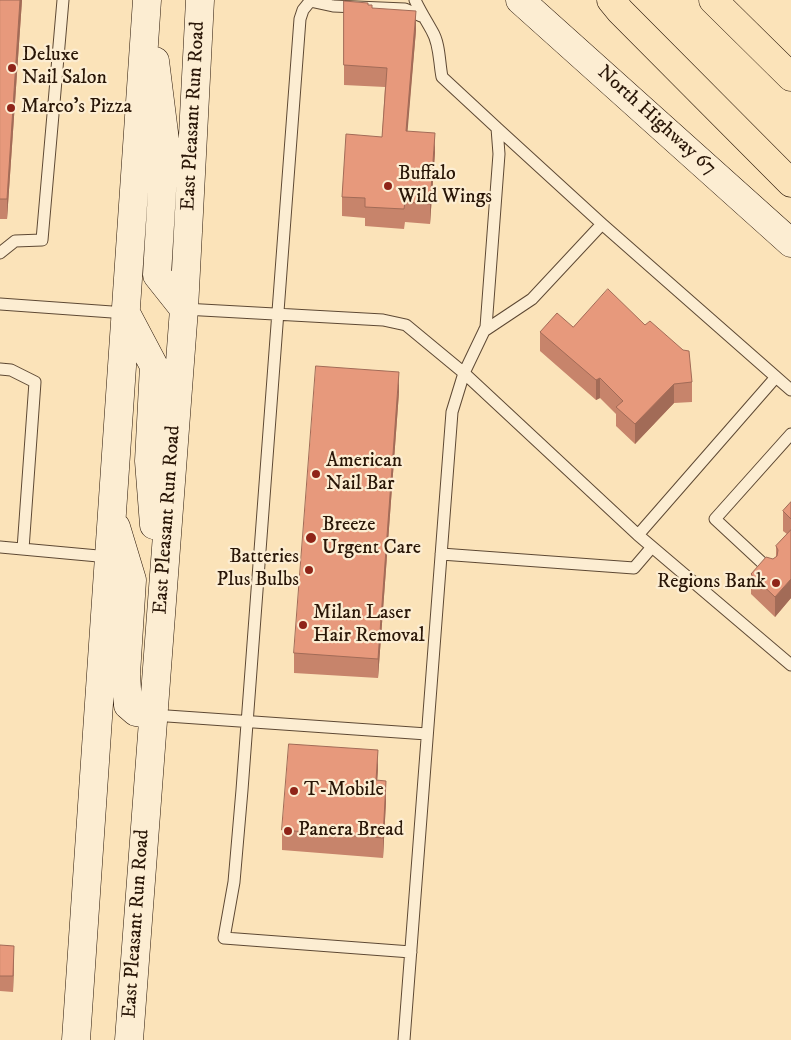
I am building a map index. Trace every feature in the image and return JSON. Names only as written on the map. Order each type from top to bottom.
[{"type":"highway","points":[[611,0],[791,183]]},
{"type":"highway","points":[[713,0],[791,77]]},
{"type":"main road","points":[[147,0],[165,141],[157,275],[184,309]]},
{"type":"main road","points":[[76,1040],[147,0]]},
{"type":"main road","name":"East Pleasant Run Road","points":[[129,1040],[184,309],[200,0]]},
{"type":"main road","name":"North Highway 67","points":[[520,0],[791,243]]},
{"type":"main road","points":[[126,313],[154,366],[149,461],[162,606]]},
{"type":"main road","points":[[112,511],[132,580],[126,674],[128,705],[136,712],[153,715]]},
{"type":"lane","points":[[0,253],[15,241],[42,240],[63,0]]},
{"type":"lane","points":[[411,952],[224,938],[234,882],[300,19],[311,0],[333,6],[405,9],[421,16]]},
{"type":"lane","points":[[405,9],[417,1],[421,16],[433,31],[438,47],[442,77],[602,224],[791,390]]},
{"type":"lane","points":[[404,1040],[452,412],[464,373],[484,330],[499,154],[497,128]]},
{"type":"lane","points":[[484,330],[532,299],[602,224]]},
{"type":"lane","points":[[0,304],[126,313]]},
{"type":"lane","points":[[184,309],[382,320],[406,325],[464,373],[638,535],[791,665]]},
{"type":"lane","points":[[0,369],[12,370],[35,382],[23,549]]},
{"type":"lane","points":[[638,535],[776,377]]},
{"type":"lane","points":[[771,571],[715,519],[791,434]]},
{"type":"lane","points":[[0,547],[108,557]]},
{"type":"lane","points":[[441,554],[634,568],[652,547]]},
{"type":"lane","points":[[153,715],[427,734]]},
{"type":"building","points":[[0,0],[20,0],[7,199],[0,199]]},
{"type":"building","points":[[344,1],[368,3],[368,5],[372,5],[372,8],[416,11],[406,131],[435,133],[430,204],[405,202],[404,209],[365,207],[365,198],[342,197],[346,134],[382,137],[387,68],[344,65]]},
{"type":"building","points":[[608,289],[645,325],[650,321],[683,350],[689,351],[692,382],[674,384],[635,424],[616,407],[623,401],[600,378],[596,380],[540,332],[557,313],[573,327]]},
{"type":"building","points":[[316,366],[399,372],[378,659],[294,653]]},
{"type":"building","points":[[791,502],[791,519],[783,511]]},
{"type":"building","points":[[791,530],[791,579],[775,597],[751,574],[766,557],[773,559],[777,556],[778,550],[776,546]]},
{"type":"building","points":[[289,744],[378,750],[376,780],[386,781],[383,838],[282,830]]},
{"type":"building","points":[[0,945],[14,946],[13,976],[0,976]]},
{"type":"place","name":"Deluxe Nail Salon","points":[[12,68]]},
{"type":"place","name":"Marco's Pizza","points":[[11,108]]},
{"type":"place","name":"Buffalo Wild Wings","points":[[388,186]]},
{"type":"place","name":"American Nail Bar","points":[[316,474]]},
{"type":"place","name":"Breeze Urgent Care","points":[[311,538]]},
{"type":"place","name":"Batteries Plus Bulbs","points":[[309,570]]},
{"type":"place","name":"Regions Bank","points":[[776,583]]},
{"type":"place","name":"Milan Laser Hair Removal","points":[[303,625]]},
{"type":"place","name":"T-Mobile","points":[[294,791]]},
{"type":"place","name":"Panera Bread","points":[[288,831]]}]
